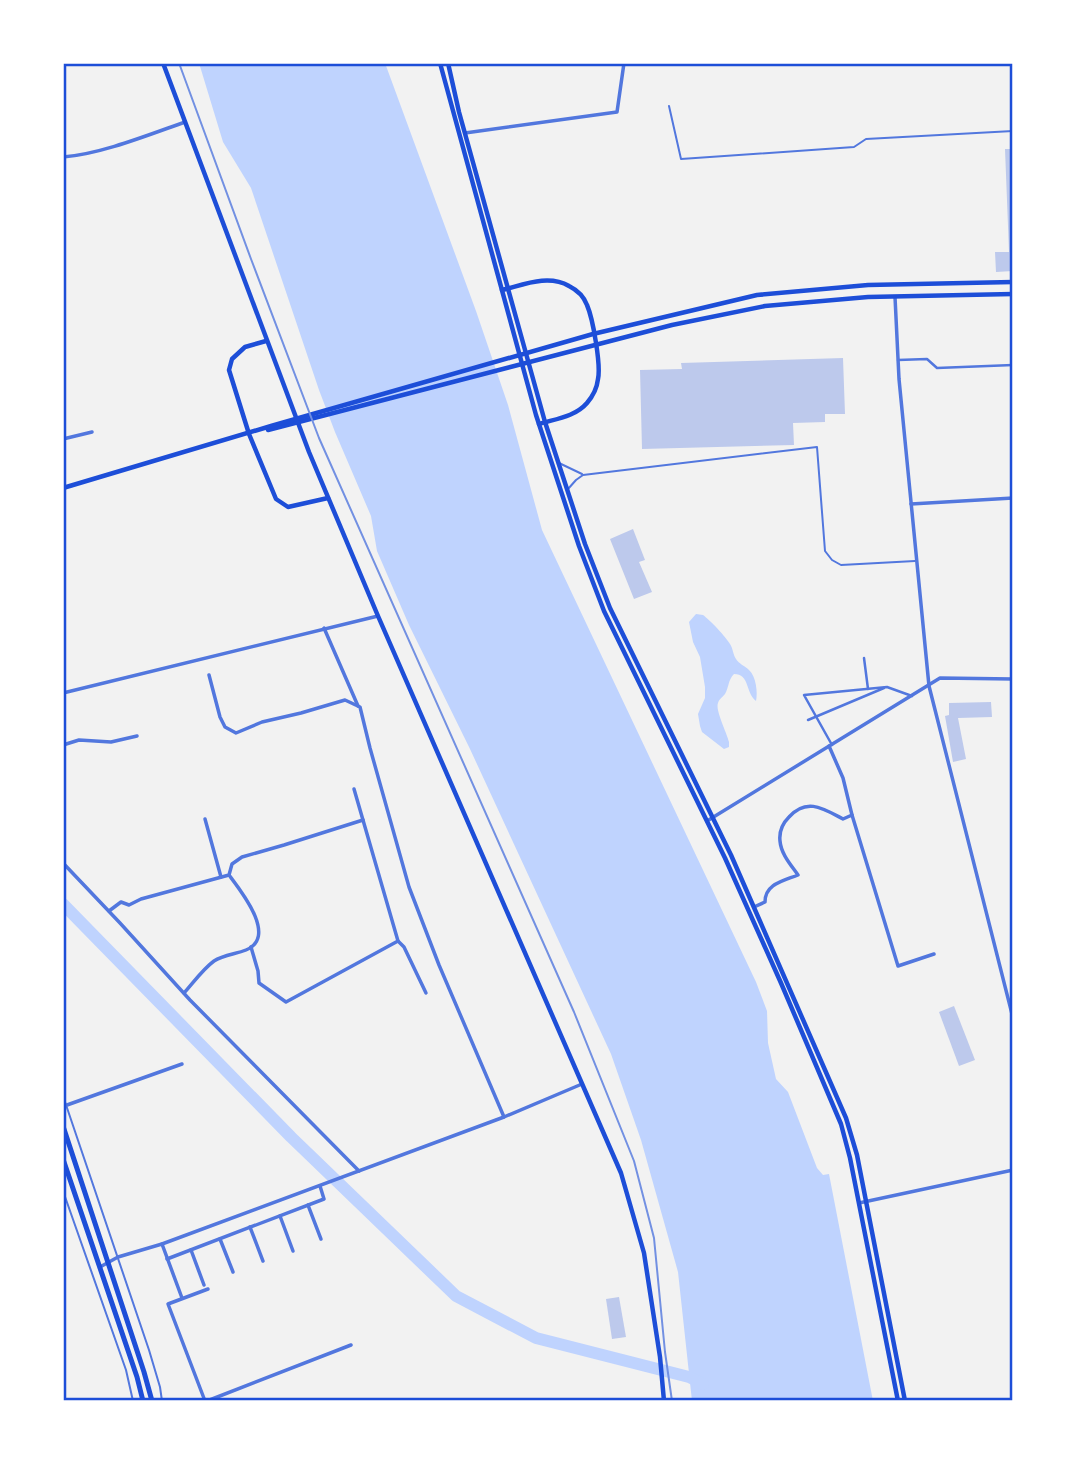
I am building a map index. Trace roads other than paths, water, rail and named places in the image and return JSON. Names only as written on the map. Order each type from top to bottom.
[{"type":"main road","points":[[163,63],[266,341],[328,498],[621,1173],[644,1253],[664,1401]]},
{"type":"main road","points":[[440,63],[539,424],[579,547],[604,611],[707,821],[841,1125],[850,1158],[898,1401]]},
{"type":"main road","points":[[448,63],[545,422],[585,544],[610,608],[754,907],[846,1118],[858,1155],[905,1401]]},
{"type":"main road","points":[[502,290],[538,281],[554,281],[569,286],[582,296],[587,306],[598,363],[599,378],[594,393],[585,405],[572,414],[539,424]]},
{"type":"main road","points":[[63,488],[557,344],[757,295],[868,285],[1013,282]]},
{"type":"main road","points":[[256,431],[285,426],[672,325],[765,306],[895,295],[1013,294]]},
{"type":"main road","points":[[266,341],[245,347],[232,359],[229,370],[249,433],[276,499],[288,507],[328,498]]},
{"type":"main road","points":[[63,1126],[152,1401]]},
{"type":"main road","points":[[63,1159],[143,1401]]},
{"type":"street","points":[[465,133],[617,112],[624,63]]},
{"type":"street","points":[[63,157],[131,141],[185,121]]},
{"type":"street","points":[[895,295],[898,360],[929,686],[1013,1018]]},
{"type":"street","points":[[898,360],[927,359],[937,368],[1013,365]]},
{"type":"street","points":[[63,439],[92,432]]},
{"type":"street","points":[[911,504],[1013,498]]},
{"type":"street","points":[[63,693],[377,616]]},
{"type":"street","points":[[324,628],[360,707],[409,887],[504,1117]]},
{"type":"street","points":[[864,658],[868,689]]},
{"type":"street","points":[[209,675],[220,717],[225,727],[236,733],[262,722],[345,700],[358,706]]},
{"type":"street","points":[[707,821],[940,678],[1013,679]]},
{"type":"street","points":[[912,696],[887,687],[803,695],[816,716],[844,778],[852,816],[898,967],[934,954]]},
{"type":"street","points":[[808,720],[887,687]]},
{"type":"street","points":[[63,745],[79,740],[111,742],[137,736]]},
{"type":"street","points":[[354,789],[398,941],[404,947],[426,993]]},
{"type":"street","points":[[754,907],[765,902],[765,894],[769,888],[798,875],[782,850],[780,841],[785,823],[798,808],[823,808],[843,820],[852,816]]},
{"type":"street","points":[[205,819],[221,877]]},
{"type":"street","points":[[229,875],[232,864],[242,857],[363,820]]},
{"type":"street","points":[[63,863],[356,1172]]},
{"type":"street","points":[[109,911],[121,902],[129,905],[141,899],[229,875]]},
{"type":"street","points":[[184,993],[215,960],[251,947],[258,936],[257,923],[248,900],[229,875]]},
{"type":"street","points":[[251,947],[259,983],[286,1002],[398,941]]},
{"type":"street","points":[[1006,991],[1013,991]]},
{"type":"street","points":[[67,1105],[182,1063]]},
{"type":"street","points":[[99,1267],[118,1257],[162,1244],[504,1117],[582,1084]]},
{"type":"street","points":[[859,1203],[1013,1170]]},
{"type":"street","points":[[167,1259],[324,1199],[320,1186]]},
{"type":"street","points":[[309,1205],[321,1239]]},
{"type":"street","points":[[279,1216],[293,1251]]},
{"type":"street","points":[[250,1227],[263,1261]]},
{"type":"street","points":[[220,1239],[233,1272]]},
{"type":"street","points":[[162,1244],[183,1298]]},
{"type":"street","points":[[191,1250],[206,1287],[169,1304],[206,1401],[351,1345]]},
{"type":"lane","points":[[669,106],[681,159],[854,147],[866,139],[1013,131]]},
{"type":"lane","points":[[567,491],[583,475],[817,447],[825,551],[832,560],[842,565],[916,561]]},
{"type":"lane","points":[[558,462],[583,475]]},
{"type":"lane","points":[[63,1096],[149,1350],[162,1401]]},
{"type":"lane","points":[[63,1191],[126,1370],[133,1401]]},
{"type":"water","points":[[199,63],[385,63],[508,405],[542,530],[756,982],[767,1011],[768,1043],[776,1079],[788,1092],[817,1168],[823,1175],[829,1174],[873,1401],[692,1401],[678,1272],[641,1140],[611,1054],[470,749],[409,625],[377,551],[371,516],[319,390],[251,188],[223,142]]},
{"type":"water","points":[[696,614],[706,617],[725,637],[737,661],[751,673],[756,685],[756,701],[743,677],[734,674],[725,694],[718,702],[718,711],[729,742],[729,747],[724,749],[702,732],[700,726],[698,714],[705,698],[705,687],[700,657],[693,642],[689,622]]},
{"type":"waterway","points":[[63,904],[291,1137],[456,1296],[536,1338],[689,1377],[703,1384]]},
{"type":"tram line","points":[[179,63],[319,438],[574,1012],[634,1161],[654,1238],[672,1401]]}]
